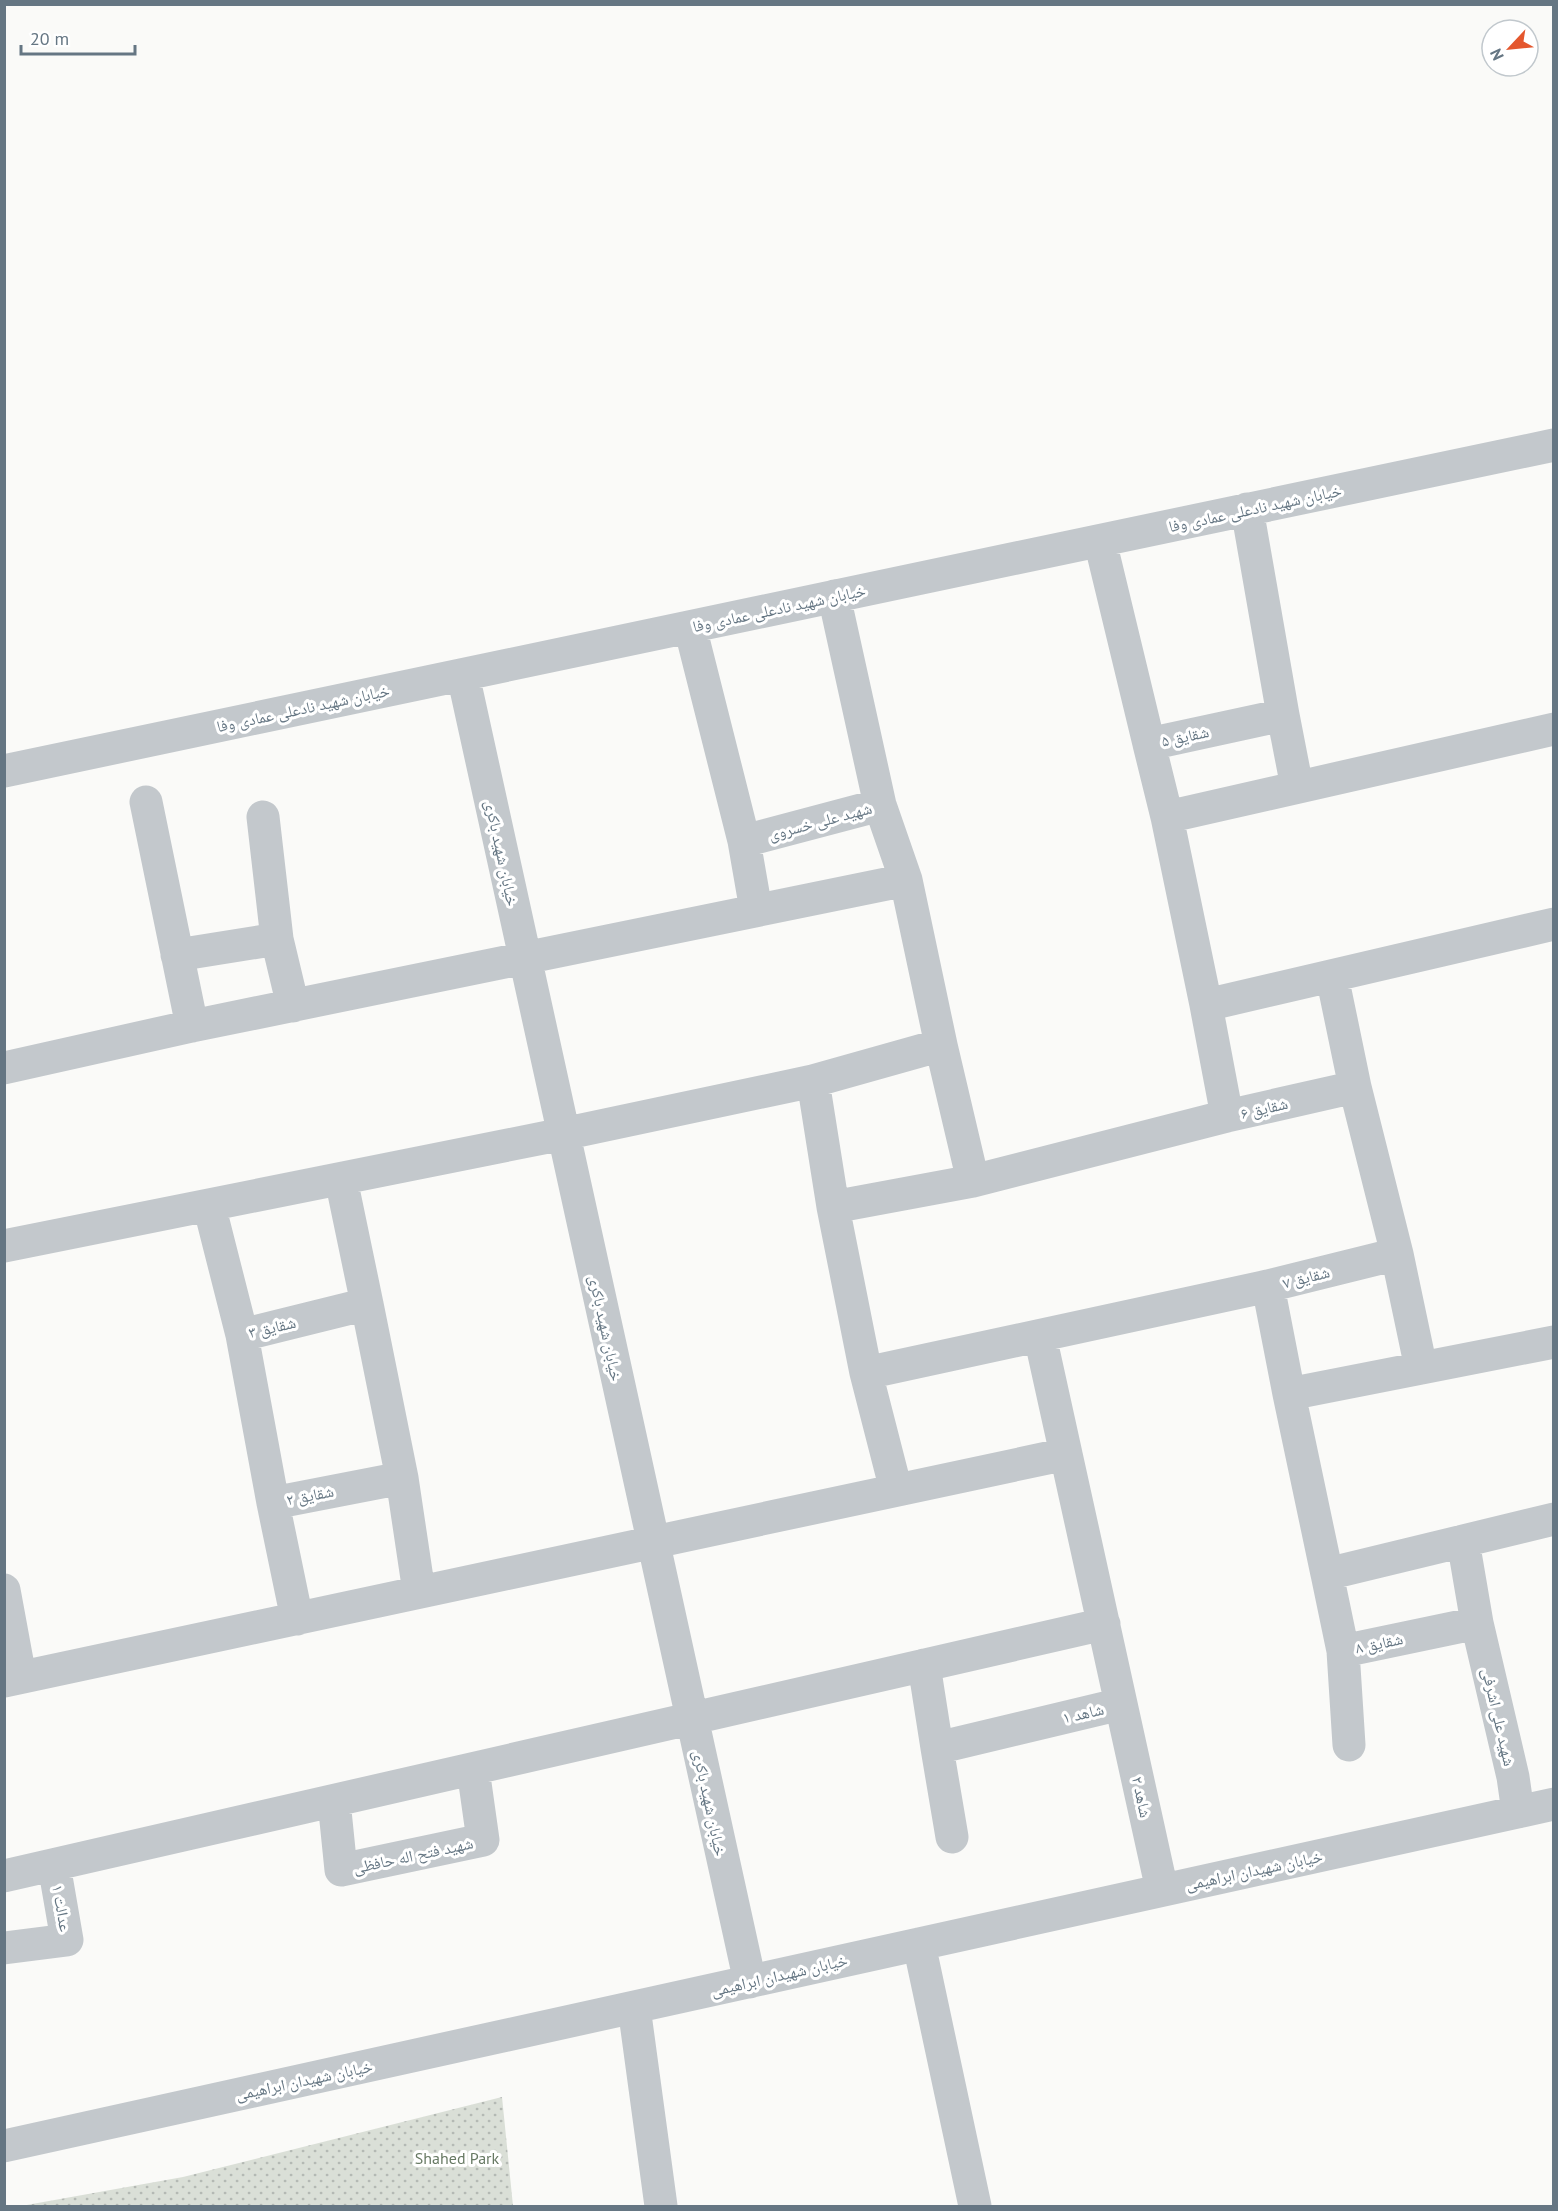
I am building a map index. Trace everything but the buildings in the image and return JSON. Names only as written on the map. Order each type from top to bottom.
[{"type":"street","name":"خیابان شهید نادعلی عمادی وفا","points":[[4,771],[1554,445]]},
{"type":"street","points":[[1247,510],[1297,787]]},
{"type":"street","points":[[1100,541],[1149,744]]},
{"type":"street","points":[[834,596],[880,805]]},
{"type":"street","points":[[690,627],[744,841],[756,910]]},
{"type":"street","name":"خیابان شهید باکری","points":[[463,675],[750,1982]]},
{"type":"street","name":"شقایق ۵","points":[[1206,1005],[1167,816],[1149,744],[1283,715]]},
{"type":"street","points":[[1167,816],[1554,729]]},
{"type":"street","points":[[146,802],[192,1026]]},
{"type":"street","name":"شهید علی خسروی","points":[[744,841],[880,805],[906,880],[941,1045],[973,1180]]},
{"type":"street","points":[[263,817],[277,939],[292,1006]]},
{"type":"street","points":[[4,1068],[524,956],[906,880]]},
{"type":"street","points":[[1206,1005],[1554,924]]},
{"type":"street","points":[[177,955],[277,939]]},
{"type":"street","points":[[1332,976],[1355,1087],[1397,1254],[1421,1368]]},
{"type":"street","name":"شقایق ۶","points":[[1206,1005],[1227,1116],[1355,1087]]},
{"type":"street","points":[[4,1246],[564,1134],[813,1081],[941,1045]]},
{"type":"street","points":[[813,1081],[833,1207],[866,1373],[896,1490]]},
{"type":"street","points":[[833,1207],[973,1180],[1227,1116]]},
{"type":"street","points":[[340,1179],[402,1478],[419,1592]]},
{"type":"street","name":"شقایق ۳","points":[[209,1205],[242,1335],[367,1304]]},
{"type":"street","name":"شقایق ۷","points":[[1327,1574],[1268,1286],[1397,1254]]},
{"type":"street","points":[[866,1373],[1268,1286]]},
{"type":"street","points":[[242,1335],[273,1503]]},
{"type":"street","name":"شاهد ۱","points":[[937,1748],[1121,1704],[1040,1336]]},
{"type":"street","points":[[1289,1394],[1554,1342]]},
{"type":"street","points":[[4,1590],[12,1679],[1066,1454]]},
{"type":"street","name":"شقایق ۲","points":[[297,1618],[273,1503],[402,1478]]},
{"type":"street","points":[[1327,1574],[1554,1519]]},
{"type":"street","points":[[1463,1541],[1477,1623]]},
{"type":"street","name":"شقایق ۸","points":[[1327,1574],[1343,1651],[1477,1623]]},
{"type":"street","name":"شهید علی اشرفی","points":[[1477,1623],[1513,1777],[1518,1812]]},
{"type":"street","points":[[54,1865],[1104,1624]]},
{"type":"street","points":[[1343,1651],[1349,1745]]},
{"type":"street","points":[[924,1665],[952,1837]]},
{"type":"street","name":"شاهد ۲","points":[[1121,1704],[1162,1890]]},
{"type":"street","name":"شهید فتح اله حافظی","points":[[334,1801],[341,1870],[483,1840],[473,1769]]},
{"type":"street","name":"خیابان شهیدان ابراهیمی","points":[[4,2146],[1554,1804]]},
{"type":"street","name":"عدالت ۱","points":[[4,1876],[54,1865],[67,1940],[4,1948]]},
{"type":"street","points":[[919,1944],[975,2206]]},
{"type":"street","points":[[633,2007],[661,2206]]},
{"type":"green space","name":"Shahed Park","points":[[502,2097],[513,2206],[21,2206],[183,2177]]}]
